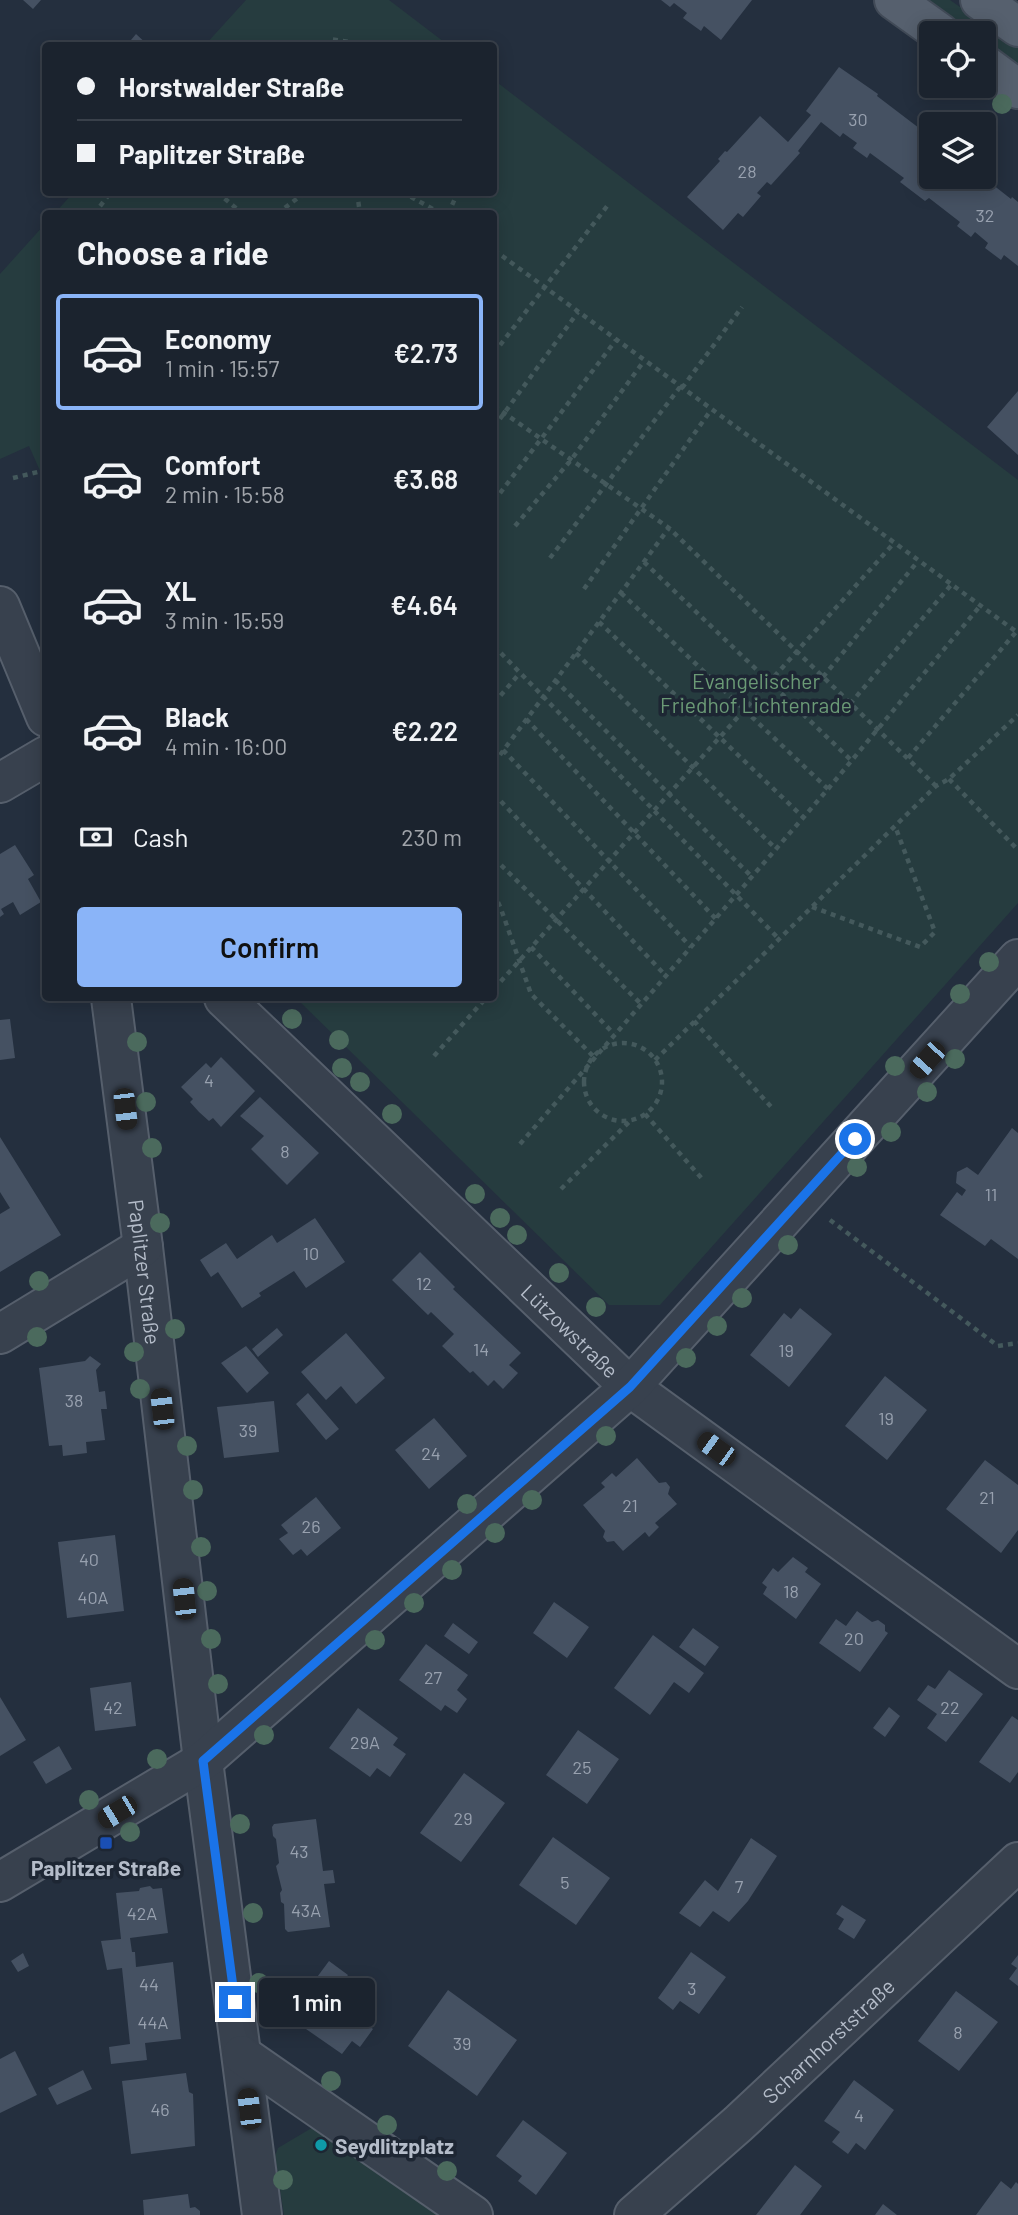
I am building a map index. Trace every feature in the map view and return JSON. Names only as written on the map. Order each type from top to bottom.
[{"type":"main road","points":[[894,0],[923,21]]},
{"type":"main road","points":[[980,0],[1018,27]]},
{"type":"main road","points":[[996,73],[1018,89]]},
{"type":"street","points":[[0,606],[42,707]]},
{"type":"street","points":[[0,783],[42,758]]},
{"type":"street","points":[[0,1882],[203,1761],[630,1387],[1018,959]]},
{"type":"street","name":"Paplitzer Straße","points":[[111,1001],[203,1761],[262,2215]]},
{"type":"street","name":"Lützowstraße","points":[[227,1001],[630,1387],[1018,1668]]},
{"type":"street","points":[[0,1334],[143,1247]]},
{"type":"street","name":"Scharnhorststraße","points":[[634,2215],[738,2124],[1018,1862]]},
{"type":"street","points":[[242,2055],[473,2215]]},
{"type":"path","points":[[330,42],[330,39],[352,42]]},
{"type":"path","points":[[97,210],[108,196]]},
{"type":"path","points":[[222,196],[238,210]]},
{"type":"path","points":[[282,210],[302,196]]},
{"type":"path","points":[[409,196],[435,210]]},
{"type":"path","points":[[497,349],[608,205]]},
{"type":"path","points":[[497,252],[1017,633],[908,758]]},
{"type":"path","points":[[550,558],[742,306]]},
{"type":"path","points":[[497,422],[578,312]]},
{"type":"path","points":[[497,497],[616,340]]},
{"type":"path","points":[[515,526],[571,460],[644,361]]},
{"type":"path","points":[[497,408],[669,528],[936,786]]},
{"type":"path","points":[[584,589],[711,410]]},
{"type":"path","points":[[13,478],[42,471]]},
{"type":"path","points":[[497,758],[669,528]]},
{"type":"path","points":[[497,986],[894,543]]},
{"type":"path","points":[[823,677],[918,561]]},
{"type":"path","points":[[644,562],[852,761]]},
{"type":"path","points":[[850,704],[951,584]]},
{"type":"path","points":[[621,593],[828,789]]},
{"type":"path","points":[[520,1144],[804,818],[980,606]]},
{"type":"path","points":[[599,622],[804,818]]},
{"type":"path","points":[[497,649],[779,939]]},
{"type":"path","points":[[576,653],[776,849]]},
{"type":"path","points":[[497,700],[520,673]]},
{"type":"path","points":[[555,680],[752,877]]},
{"type":"path","points":[[654,1060],[936,786],[949,779],[1018,715]]},
{"type":"path","points":[[526,719],[716,919]]},
{"type":"path","points":[[503,750],[691,947]]},
{"type":"path","points":[[949,779],[1018,850]]},
{"type":"path","points":[[497,797],[666,976]]},
{"type":"path","points":[[812,907],[920,947],[935,933],[895,826]]},
{"type":"path","points":[[497,861],[641,1004]]},
{"type":"path","points":[[497,899],[531,994],[594,1057]]},
{"type":"path","points":[[531,947],[614,1034]]},
{"type":"path","points":[[434,1056],[483,1001]]},
{"type":"path","points":[[694,1021],[773,1109]]},
{"type":"path","points":[[561,1189],[632,1120],[653,1108],[662,1089],[660,1069],[649,1052],[630,1044],[610,1046],[594,1057],[584,1075],[586,1096],[606,1118],[616,1121],[632,1120]]},
{"type":"path","points":[[645,1114],[704,1181]]},
{"type":"path","points":[[801,1199],[998,1346],[1018,1343]]},
{"type":"green space","points":[[246,0],[389,0],[444,42],[208,42]]},
{"type":"green space","points":[[925,0],[950,0],[980,21],[954,21]]},
{"type":"green space","points":[[996,32],[1018,48],[1018,68],[996,51]]},
{"type":"green space","name":"Evangelischer Friedhof Lichtenrade","points":[[497,82],[1018,480],[1018,903],[660,1305],[609,1305],[299,1001],[497,1001],[497,210],[58,210],[70,196],[497,196]]},
{"type":"green space","points":[[42,227],[42,475],[29,446],[0,459],[0,274]]},
{"type":"green space","points":[[315,2126],[445,2215],[284,2215],[275,2156],[278,2148]]},
{"type":"building","points":[[23,0],[41,0],[33,9]]},
{"type":"building","points":[[661,0],[752,0],[721,40],[704,26],[701,31],[683,18],[687,13],[674,3],[670,7]]},
{"type":"building","points":[[136,34],[145,42],[129,42]]},
{"type":"building","points":[[839,67],[878,94],[877,96],[919,128],[919,189],[996,187],[1018,202],[1018,266],[1004,255],[1001,260],[985,248],[988,243],[975,232],[971,237],[957,226],[960,222],[929,198],[925,201],[900,182],[904,178],[870,153],[867,158],[853,148],[857,143],[843,133],[840,137],[821,122],[798,151],[800,153],[771,185],[767,182],[757,193],[761,196],[743,217],[738,213],[723,230],[687,197],[720,161],[718,159],[725,151],[727,152],[760,116],[788,142],[811,115],[806,111]]},
{"type":"building","points":[[1018,391],[1018,455],[987,427]]},
{"type":"building","points":[[15,845],[34,875],[28,879],[41,902],[20,915],[13,902],[1,909],[4,914],[0,917],[0,854]]},
{"type":"building","points":[[10,1019],[15,1058],[0,1060],[0,1020]]},
{"type":"building","points":[[221,1057],[255,1091],[221,1127],[213,1118],[209,1121],[199,1112],[190,1102],[193,1099],[181,1087],[206,1063],[211,1068]]},
{"type":"building","points":[[260,1097],[319,1153],[287,1185],[251,1149],[264,1136],[240,1116]]},
{"type":"building","points":[[1012,1128],[1018,1133],[1018,1259],[991,1239],[985,1246],[940,1215],[957,1192],[962,1196],[966,1190],[956,1183],[957,1172],[967,1167],[978,1175]]},
{"type":"building","points":[[0,1137],[61,1235],[0,1272],[0,1214],[10,1208],[0,1192]]},
{"type":"building","points":[[315,1218],[345,1262],[306,1288],[294,1271],[259,1293],[261,1296],[242,1308],[218,1272],[211,1277],[200,1260],[226,1243],[237,1259],[272,1235],[277,1243]]},
{"type":"building","points":[[420,1252],[455,1287],[453,1289],[521,1353],[509,1365],[518,1373],[503,1389],[494,1380],[488,1386],[442,1346],[454,1334],[431,1312],[428,1315],[392,1280]]},
{"type":"building","points":[[800,1308],[832,1334],[789,1387],[750,1355],[784,1313],[791,1319]]},
{"type":"building","points":[[277,1328],[283,1335],[258,1357],[252,1349]]},
{"type":"building","points":[[346,1333],[385,1378],[356,1404],[341,1386],[326,1400],[301,1372]]},
{"type":"building","points":[[246,1346],[269,1373],[247,1393],[221,1363]]},
{"type":"building","points":[[90,1356],[101,1364],[96,1370],[99,1392],[105,1391],[107,1409],[101,1409],[105,1440],[86,1442],[87,1453],[63,1456],[62,1445],[49,1446],[39,1368],[85,1361]]},
{"type":"building","points":[[885,1376],[927,1410],[887,1460],[845,1426]]},
{"type":"building","points":[[308,1393],[339,1429],[326,1440],[296,1404]]},
{"type":"building","points":[[274,1401],[279,1452],[224,1458],[217,1407]]},
{"type":"building","points":[[434,1418],[467,1456],[429,1489],[395,1450]]},
{"type":"building","points":[[637,1458],[659,1483],[666,1482],[670,1487],[668,1494],[677,1504],[655,1523],[659,1527],[649,1537],[645,1532],[623,1551],[614,1541],[607,1542],[603,1537],[605,1531],[583,1505],[605,1487],[601,1483],[612,1473],[616,1477]]},
{"type":"building","points":[[985,1460],[1018,1485],[1018,1530],[1001,1553],[946,1509]]},
{"type":"building","points":[[316,1497],[341,1528],[307,1556],[301,1549],[293,1555],[279,1539],[288,1533],[281,1525]]},
{"type":"building","points":[[115,1535],[124,1611],[67,1618],[58,1542]]},
{"type":"building","points":[[793,1557],[808,1568],[805,1572],[821,1584],[796,1619],[763,1594],[767,1587],[762,1583],[773,1568],[778,1572]]},
{"type":"building","points":[[554,1602],[589,1627],[567,1658],[533,1633]]},
{"type":"building","points":[[857,1611],[872,1622],[878,1620],[885,1625],[885,1631],[888,1633],[860,1672],[819,1643],[836,1619],[846,1626]]},
{"type":"building","points":[[453,1623],[478,1642],[469,1654],[444,1636]]},
{"type":"building","points":[[693,1628],[719,1647],[705,1666],[679,1647]]},
{"type":"building","points":[[653,1635],[704,1673],[689,1693],[674,1682],[650,1715],[614,1688]]},
{"type":"building","points":[[426,1644],[468,1675],[457,1690],[467,1699],[457,1713],[445,1705],[441,1711],[399,1680]]},
{"type":"building","points":[[949,1670],[983,1694],[946,1742],[927,1728],[937,1714],[917,1700],[928,1685],[935,1689]]},
{"type":"building","points":[[131,1682],[136,1726],[95,1731],[90,1688]]},
{"type":"building","points":[[0,1697],[26,1740],[0,1756]]},
{"type":"building","points":[[889,1707],[900,1716],[885,1737],[873,1728]]},
{"type":"building","points":[[358,1708],[398,1738],[393,1745],[406,1754],[390,1777],[377,1768],[370,1777],[329,1748]]},
{"type":"building","points":[[1012,1716],[1018,1720],[1018,1772],[1010,1783],[979,1762]]},
{"type":"building","points":[[578,1730],[619,1759],[587,1804],[546,1775]]},
{"type":"building","points":[[59,1746],[72,1769],[46,1784],[33,1762]]},
{"type":"building","points":[[464,1773],[505,1803],[461,1862],[420,1833]]},
{"type":"building","points":[[316,1819],[323,1871],[333,1870],[335,1883],[324,1884],[330,1927],[288,1932],[285,1929],[284,1904],[281,1902],[280,1893],[282,1890],[276,1866],[279,1863],[276,1839],[272,1827],[274,1824]]},
{"type":"building","points":[[553,1837],[610,1878],[576,1925],[519,1885]]},
{"type":"building","points":[[751,1838],[777,1856],[748,1901],[729,1922],[713,1911],[700,1927],[679,1913],[705,1880],[718,1891]]},
{"type":"building","points":[[150,1886],[153,1889],[162,1888],[168,1933],[130,1938],[132,1952],[135,1952],[136,1967],[173,1962],[181,2039],[145,2043],[147,2060],[111,2064],[109,2047],[130,2044],[122,1968],[107,1970],[101,1941],[121,1939],[116,1893],[139,1891],[140,1888]]},
{"type":"building","points":[[842,1905],[866,1920],[854,1939],[838,1929],[844,1919],[836,1914]]},
{"type":"building","points":[[691,1952],[726,1977],[699,2014],[680,2001],[673,2010],[658,1998]]},
{"type":"building","points":[[23,1953],[29,1966],[18,1972],[11,1961]]},
{"type":"building","points":[[1018,1955],[1018,1986],[1009,1979],[1017,1968],[1011,1964]]},
{"type":"building","points":[[329,1961],[348,1975],[335,1991],[369,2016],[364,2023],[373,2029],[360,2047],[352,2041],[342,2054],[306,2029],[326,2000],[309,1988]]},
{"type":"building","points":[[448,1990],[517,2040],[477,2096],[408,2046]]},
{"type":"building","points":[[956,1991],[998,2022],[959,2071],[918,2041]]},
{"type":"building","points":[[15,2051],[37,2095],[0,2113],[0,2059]]},
{"type":"building","points":[[83,2070],[92,2089],[57,2105],[48,2088]]},
{"type":"building","points":[[186,2073],[189,2092],[193,2094],[195,2146],[131,2154],[122,2081]]},
{"type":"building","points":[[854,2080],[894,2110],[865,2150],[856,2143],[848,2154],[832,2142],[840,2132],[824,2121]]},
{"type":"building","points":[[523,2120],[567,2153],[536,2195],[518,2181],[522,2176],[496,2156]]},
{"type":"building","points":[[795,2165],[822,2186],[800,2215],[756,2215]]},
{"type":"building","points":[[1001,2181],[1011,2189],[1016,2182],[1018,2184],[1018,2215],[976,2215]]},
{"type":"building","points":[[188,2194],[190,2208],[195,2207],[200,2211],[200,2215],[144,2215],[143,2200]]},
{"type":"building","points":[[883,2204],[897,2215],[875,2215]]},
{"type":"place","name":"Paplitzer Straße","points":[[106,1843]]},
{"type":"place","name":"Seydlitzplatz","points":[[321,2145]]},
{"type":"route","points":[[235,2002],[203,1761],[630,1387],[855,1139]]}]
